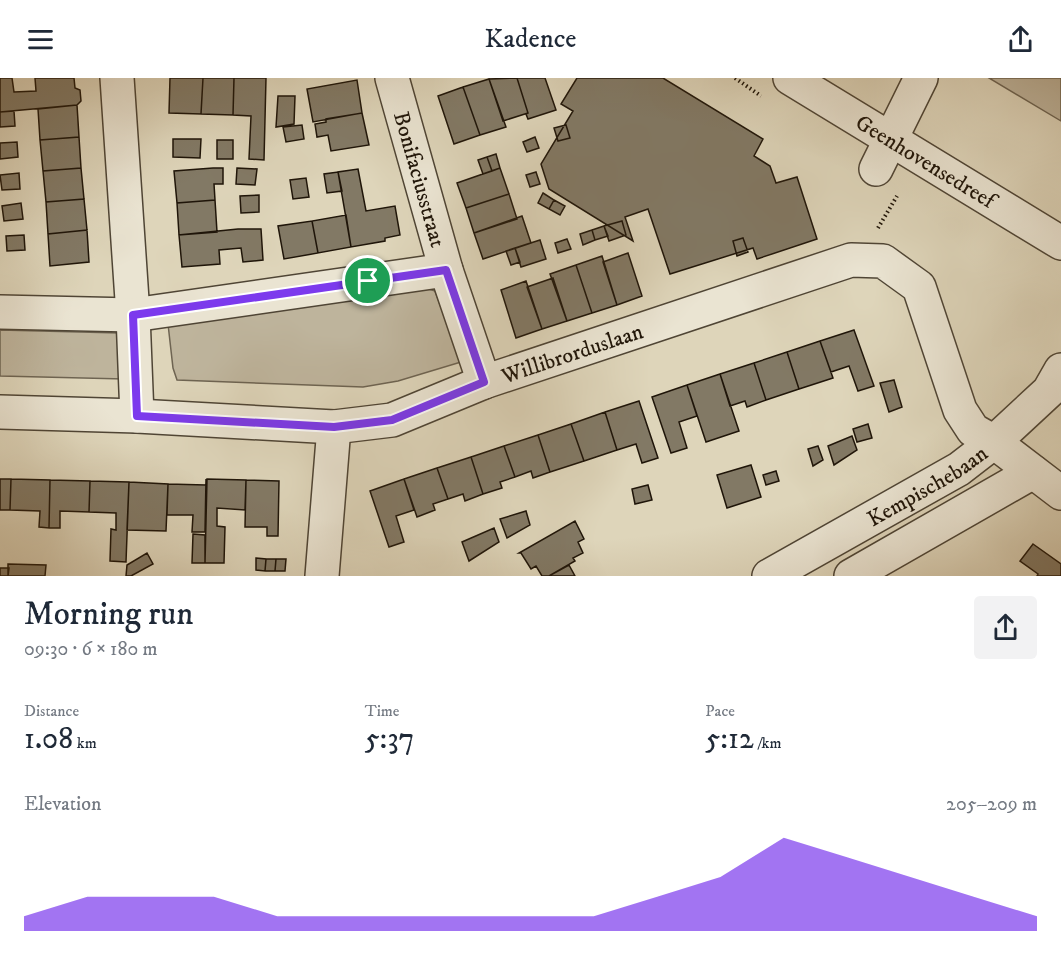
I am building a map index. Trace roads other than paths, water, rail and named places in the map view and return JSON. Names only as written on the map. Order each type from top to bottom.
[{"type":"street","points":[[117,78],[133,315],[137,416]]},
{"type":"street","name":"Bonifaciusstraat","points":[[392,78],[446,270],[484,382]]},
{"type":"street","name":"Geenhovensedreef","points":[[790,78],[1061,243]]},
{"type":"street","points":[[876,169],[921,78]]},
{"type":"street","name":"Willibrorduslaan","points":[[0,412],[137,416],[334,427],[392,420],[484,382],[851,260],[883,261],[919,287],[960,410],[973,430],[994,442],[1061,493]]},
{"type":"street","points":[[0,312],[133,315],[446,270]]},
{"type":"street","name":"Kempischebaan","points":[[770,576],[959,469],[994,442],[1049,390],[1061,370]]},
{"type":"street","points":[[322,576],[334,427]]},
{"type":"street","points":[[851,576],[1033,472]]}]
